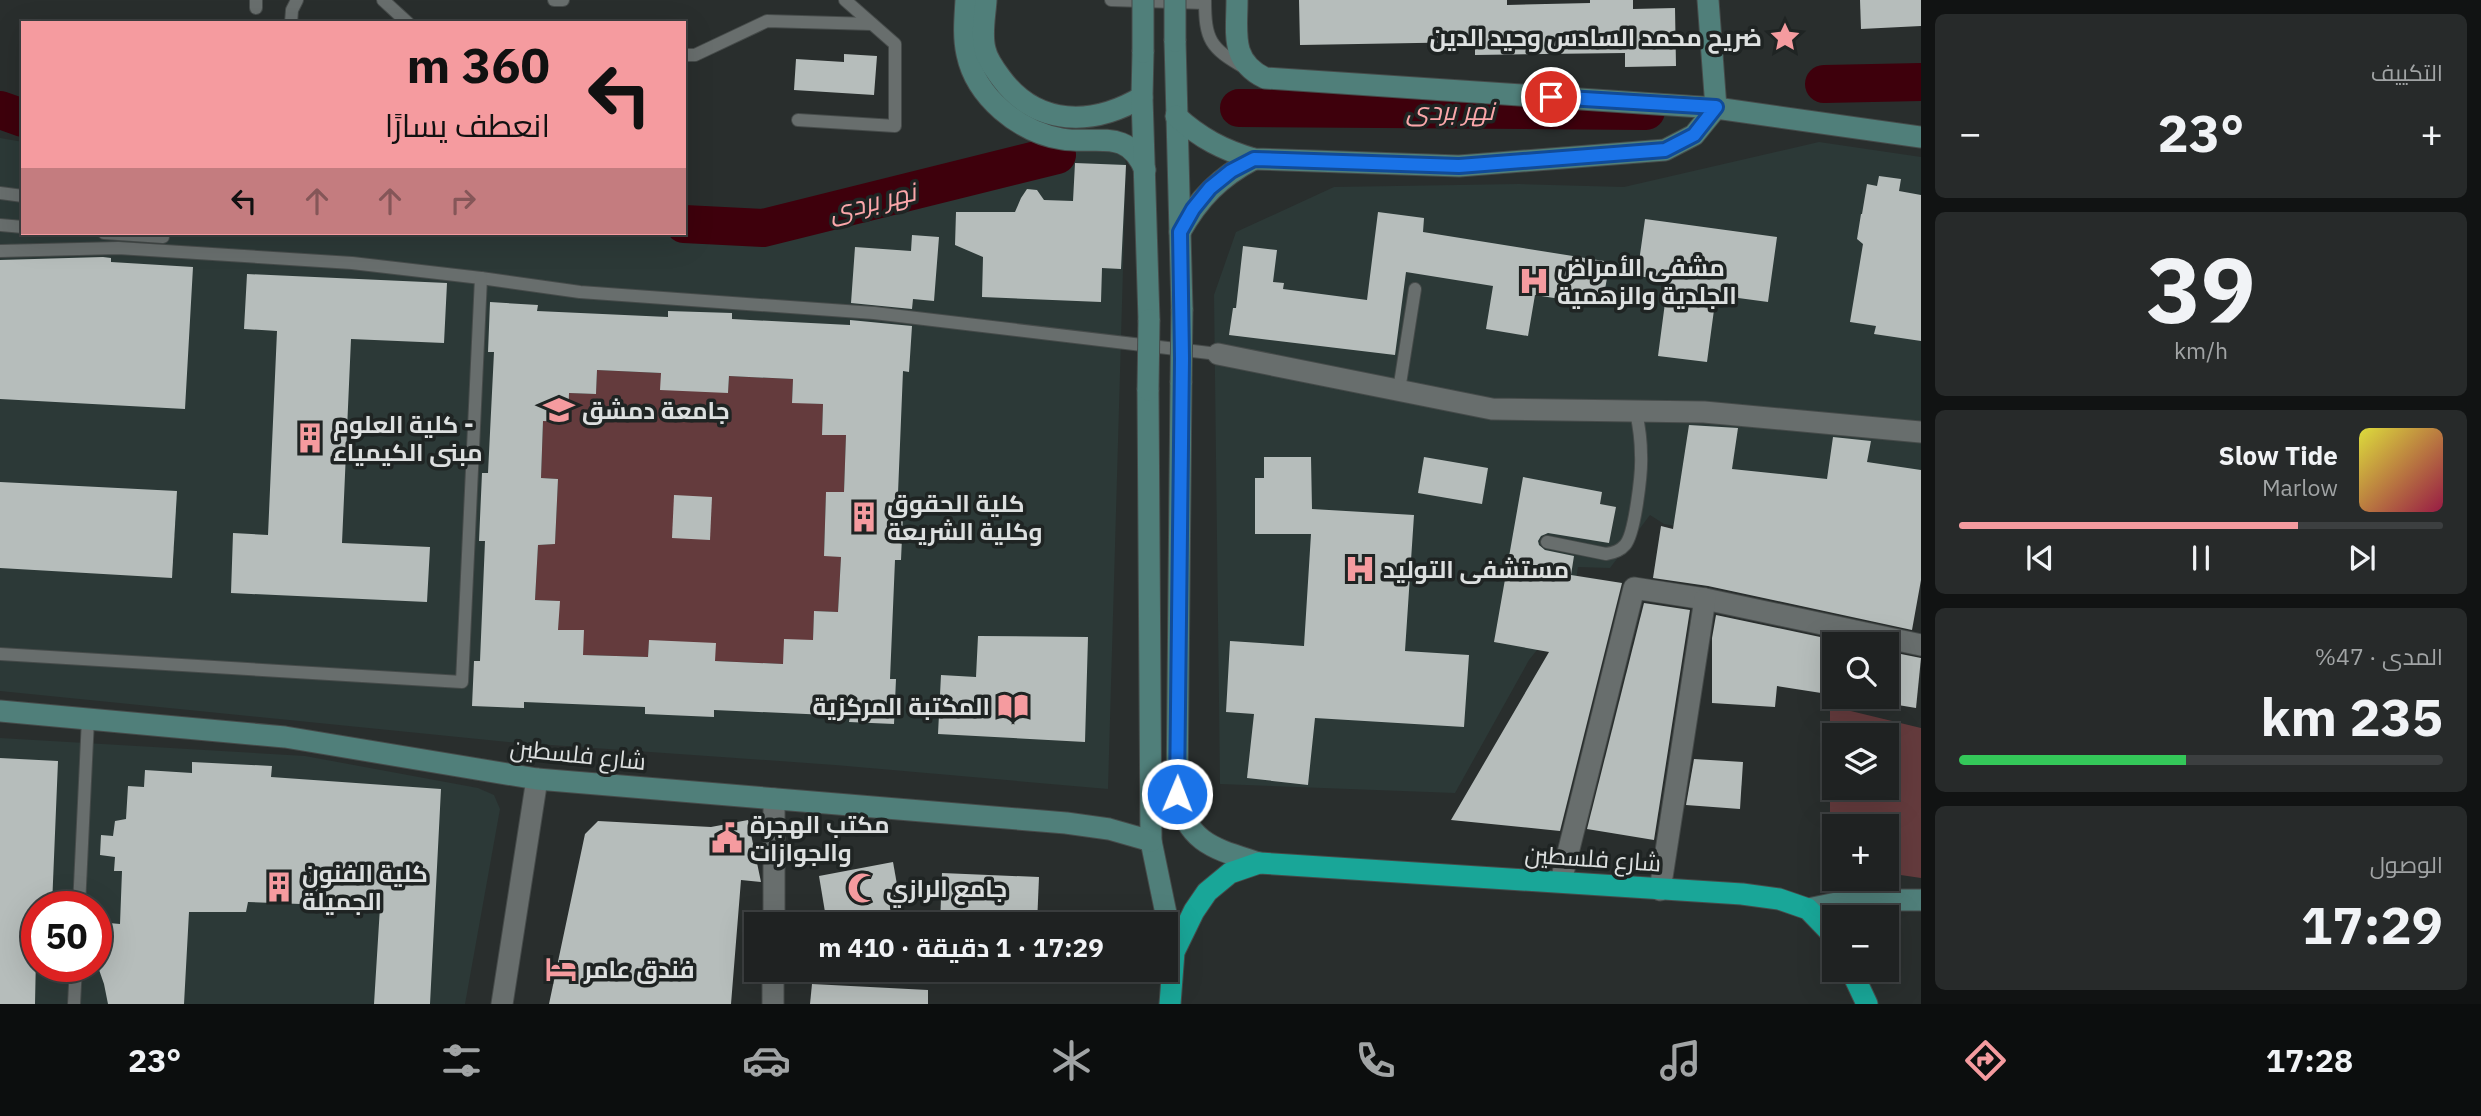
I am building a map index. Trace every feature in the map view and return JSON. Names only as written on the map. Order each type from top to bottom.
[{"type":"highway","name":"شارع فلسطين","points":[[1259,863],[1742,894],[1779,899],[1808,909]]},
{"type":"highway","points":[[1178,943],[1207,892],[1230,873],[1259,863]]},
{"type":"highway","points":[[1808,909],[1822,924]]},
{"type":"highway","points":[[1170,1004],[1172,982]]},
{"type":"highway","points":[[1857,982],[1867,1004]]},
{"type":"main road","points":[[966,0],[974,29],[996,71],[1010,90],[1029,105],[1050,114],[1074,118],[1098,116],[1121,109],[1142,97]]},
{"type":"main road","points":[[986,0],[967,55],[974,73],[995,103],[1025,127],[1062,139],[1120,142],[1136,153],[1145,170]]},
{"type":"main road","points":[[1143,0],[1142,97],[1149,320],[1151,841],[1166,912]]},
{"type":"main road","points":[[1175,0],[1182,309],[1177,794],[1185,820],[1201,840],[1212,848],[1259,863]]},
{"type":"main road","points":[[1237,0],[1237,43],[1242,60],[1254,73],[1275,79],[1716,107],[1921,136]]},
{"type":"main road","points":[[1176,116],[1212,143],[1232,153],[1254,159],[1459,166],[1665,150],[1694,135],[1716,107],[1708,0]]},
{"type":"main road","points":[[1180,232],[1193,209],[1210,188],[1231,171],[1254,159]]},
{"type":"main road","name":"شارع فلسطين","points":[[0,711],[285,737],[537,779],[1066,823],[1109,829],[1151,841]]},
{"type":"main road","name":"شارع فلسطين","points":[[1808,909],[1852,900],[1921,900]]},
{"type":"street","points":[[1218,354],[1492,409],[1704,412],[1921,432]]},
{"type":"street","points":[[1561,881],[1634,588],[1705,599],[1921,645]]},
{"type":"street","points":[[1660,890],[1705,599]]},
{"type":"street","points":[[502,1004],[537,779]]},
{"type":"street","points":[[774,799],[774,912]]},
{"type":"street","points":[[773,1004],[774,982]]},
{"type":"lane","points":[[292,21],[292,10],[297,0]]},
{"type":"lane","points":[[383,0],[406,21]]},
{"type":"lane","points":[[554,0],[563,0]]},
{"type":"lane","points":[[798,120],[895,125],[895,44],[845,0]]},
{"type":"lane","points":[[1111,0],[1205,2],[1207,35],[1214,48],[1254,73]]},
{"type":"lane","points":[[686,55],[695,55],[767,21],[872,24]]},
{"type":"lane","points":[[0,193],[21,196]]},
{"type":"lane","points":[[0,225],[21,227]]},
{"type":"lane","points":[[134,235],[163,237],[160,235]]},
{"type":"lane","points":[[0,251],[118,248],[352,263],[580,292],[874,313],[1218,354]]},
{"type":"lane","points":[[0,654],[462,682],[481,278]]},
{"type":"lane","points":[[1399,390],[1415,289]]},
{"type":"lane","points":[[1548,542],[1606,554],[1626,545],[1632,532],[1641,470],[1641,441],[1636,412]]},
{"type":"lane","points":[[80,891],[88,719]]},
{"type":"lane","points":[[74,1004],[75,982]]},
{"type":"shaded area","name":"جامعة دمشق","points":[[1061,134],[1123,136],[1126,165],[1108,789],[835,765],[508,742],[0,691],[0,138],[21,142],[21,235],[686,235],[686,229],[807,233],[975,162]]},
{"type":"shaded area","points":[[1819,142],[1921,157],[1921,568],[1664,524],[1650,515],[1610,568],[1578,567],[1572,606],[1529,660],[1455,793],[1220,784],[1214,295],[1236,232],[1334,187],[1519,184],[1624,187]]},
{"type":"shaded area","points":[[597,370],[661,373],[728,393],[729,376],[793,379],[792,402],[823,404],[822,434],[846,435],[844,492],[826,492],[824,555],[841,557],[838,612],[814,611],[813,640],[783,664],[715,661],[649,641],[648,657],[583,655],[558,630],[559,601],[535,600],[538,545],[555,544],[558,479],[541,478],[543,421],[569,393],[596,394]]},
{"type":"shaded area","points":[[1830,709],[1842,709],[1921,728],[1921,878],[1899,875],[1899,814],[1830,814],[1830,800],[1899,800],[1899,723],[1830,723]]},
{"type":"shaded area","points":[[0,738],[305,756],[478,788],[494,795],[500,809],[465,1004],[0,1004]]},
{"type":"building","points":[[1299,0],[1507,0],[1507,5],[1633,0],[1633,9],[1675,8],[1676,66],[1625,67],[1625,53],[1475,55],[1475,42],[1300,45]]},
{"type":"building","points":[[1860,0],[1921,0],[1921,26],[1861,29]]},
{"type":"building","points":[[844,54],[877,56],[874,95],[794,90],[796,59],[844,62]]},
{"type":"building","points":[[1075,163],[1126,165],[1121,269],[1102,268],[1101,302],[982,297],[983,257],[955,245],[956,212],[1015,212],[1027,189],[1037,190],[1044,200],[1073,201]]},
{"type":"building","points":[[1879,176],[1901,179],[1899,191],[1921,195],[1921,341],[1874,334],[1876,326],[1850,322],[1863,244],[1857,239],[1861,214],[1867,184],[1877,186]]},
{"type":"building","points":[[1378,212],[1424,218],[1423,232],[1604,261],[1603,267],[1609,267],[1604,295],[1600,294],[1598,305],[1535,295],[1528,336],[1486,329],[1493,286],[1406,272],[1395,355],[1229,335],[1233,308],[1236,308],[1243,246],[1277,250],[1273,282],[1284,283],[1283,289],[1367,300]]},
{"type":"building","points":[[1645,219],[1777,237],[1768,302],[1716,295],[1707,362],[1658,356],[1668,280],[1637,276]]},
{"type":"building","points":[[912,235],[939,237],[934,301],[913,299],[912,309],[851,303],[855,247],[911,251]]},
{"type":"building","points":[[111,258],[111,262],[193,267],[185,409],[0,399],[0,260]]},
{"type":"building","name":"كلية العلوم - مبنى الكيمياء","points":[[247,274],[447,283],[444,343],[351,339],[342,543],[430,547],[427,602],[231,593],[233,533],[268,535],[277,331],[244,329]]},
{"type":"building","name":"كلية الحقوق وكلية الشريعة","points":[[490,302],[538,305],[537,311],[668,317],[668,311],[732,313],[732,319],[850,325],[850,320],[912,326],[909,372],[903,371],[898,493],[904,493],[901,560],[895,560],[890,679],[896,679],[894,724],[849,722],[850,716],[714,710],[714,717],[645,714],[645,707],[524,702],[524,708],[472,706],[474,661],[480,661],[485,541],[479,541],[482,473],[488,473],[494,352],[488,352]],"holes":[[[597,370],[661,373],[660,390],[728,393],[729,376],[793,379],[792,403],[823,404],[822,435],[846,435],[844,492],[826,492],[824,556],[841,557],[838,612],[814,611],[813,640],[784,639],[783,664],[715,661],[716,643],[649,640],[648,657],[583,655],[584,630],[558,630],[560,601],[535,600],[538,545],[555,544],[558,479],[541,478],[543,421],[568,422],[569,393],[596,394]]]},
{"type":"building","points":[[1689,425],[1738,428],[1732,469],[1827,479],[1833,437],[1871,441],[1867,462],[1921,470],[1921,580],[1912,630],[1708,586],[1653,578],[1661,526],[1673,529]]},
{"type":"building","name":"مستشفى التوليد","points":[[1264,457],[1311,457],[1312,509],[1414,515],[1405,651],[1469,655],[1464,727],[1315,718],[1308,785],[1247,778],[1254,714],[1226,712],[1230,641],[1304,646],[1311,534],[1255,534],[1255,478],[1264,478]]},
{"type":"building","points":[[1424,457],[1488,468],[1482,504],[1418,493]]},
{"type":"building","points":[[1523,477],[1602,492],[1600,504],[1616,507],[1609,543],[1548,533],[1538,541],[1545,550],[1574,556],[1571,575],[1622,583],[1560,831],[1451,820],[1549,652],[1494,642]]},
{"type":"building","points":[[0,482],[177,491],[172,578],[0,568]]},
{"type":"building","points":[[674,495],[712,497],[710,540],[672,538]]},
{"type":"building","points":[[1644,603],[1690,610],[1654,840],[1587,829]]},
{"type":"building","points":[[1716,615],[1822,637],[1822,693],[1777,686],[1775,707],[1712,703],[1712,638]]},
{"type":"building","name":"المكتبة المركزية","points":[[978,636],[1088,637],[1085,742],[938,734],[941,675],[976,677]]},
{"type":"building","points":[[1899,654],[1921,658],[1916,708],[1899,705]]},
{"type":"building","points":[[0,758],[58,761],[53,891],[21,891],[21,982],[35,982],[35,1004],[0,1004]]},
{"type":"building","points":[[1694,759],[1743,762],[1740,809],[1686,805]]},
{"type":"building","name":"كلية الفنون الجميلة","points":[[192,762],[272,766],[271,777],[441,789],[430,1004],[374,1004],[380,907],[248,902],[246,912],[189,912],[184,1004],[108,1004],[103,982],[112,982],[112,923],[120,924],[122,871],[114,871],[115,857],[100,855],[101,835],[113,836],[115,821],[126,819],[128,786],[144,787],[145,770],[192,773]]},
{"type":"building","points":[[748,820],[761,882],[741,880],[731,1004],[549,1004],[585,834],[598,821],[711,827]]},
{"type":"building","points":[[893,862],[902,912],[825,912],[819,876]]},
{"type":"building","points":[[942,873],[1039,877],[1038,912],[940,912]]},
{"type":"building","points":[[812,984],[928,990],[928,1004],[810,1004]]},
{"type":"waterway","name":"نهر بردى","points":[[1824,84],[1921,82]]},
{"type":"waterway","name":"نهر بردى","points":[[1239,108],[1646,111]]},
{"type":"waterway","name":"نهر بردى","points":[[0,110],[21,117]]},
{"type":"waterway","name":"نهر بردى","points":[[686,224],[763,228],[1057,155]]},
{"type":"place","name":"ضريح محمد السادس وحيد الدين","points":[[1785,37]]},
{"type":"place","name":"مشفى الأمراض الجلدية والزهمية","points":[[1534,281]]},
{"type":"place","name":"جامعة دمشق","points":[[559,410]]},
{"type":"place","name":"كلية العلوم - مبنى الكيمياء","points":[[310,438]]},
{"type":"place","name":"كلية الحقوق وكلية الشريعة","points":[[864,517]]},
{"type":"place","name":"مستشفى التوليد","points":[[1360,569]]},
{"type":"place","name":"المكتبة المركزية","points":[[1013,706]]},
{"type":"place","name":"مكتب الهجرة والجوازات","points":[[727,838]]},
{"type":"place","name":"كلية الفنون الجميلة","points":[[279,887]]},
{"type":"place","name":"جامع الرازي","points":[[863,888]]},
{"type":"place","name":"فندق عامر","points":[[561,969]]},
{"type":"route","points":[[1177,794],[1182,358],[1180,232],[1193,209],[1210,188],[1231,171],[1254,159],[1459,166],[1665,150],[1694,135],[1707,122],[1716,107],[1551,97]]}]
